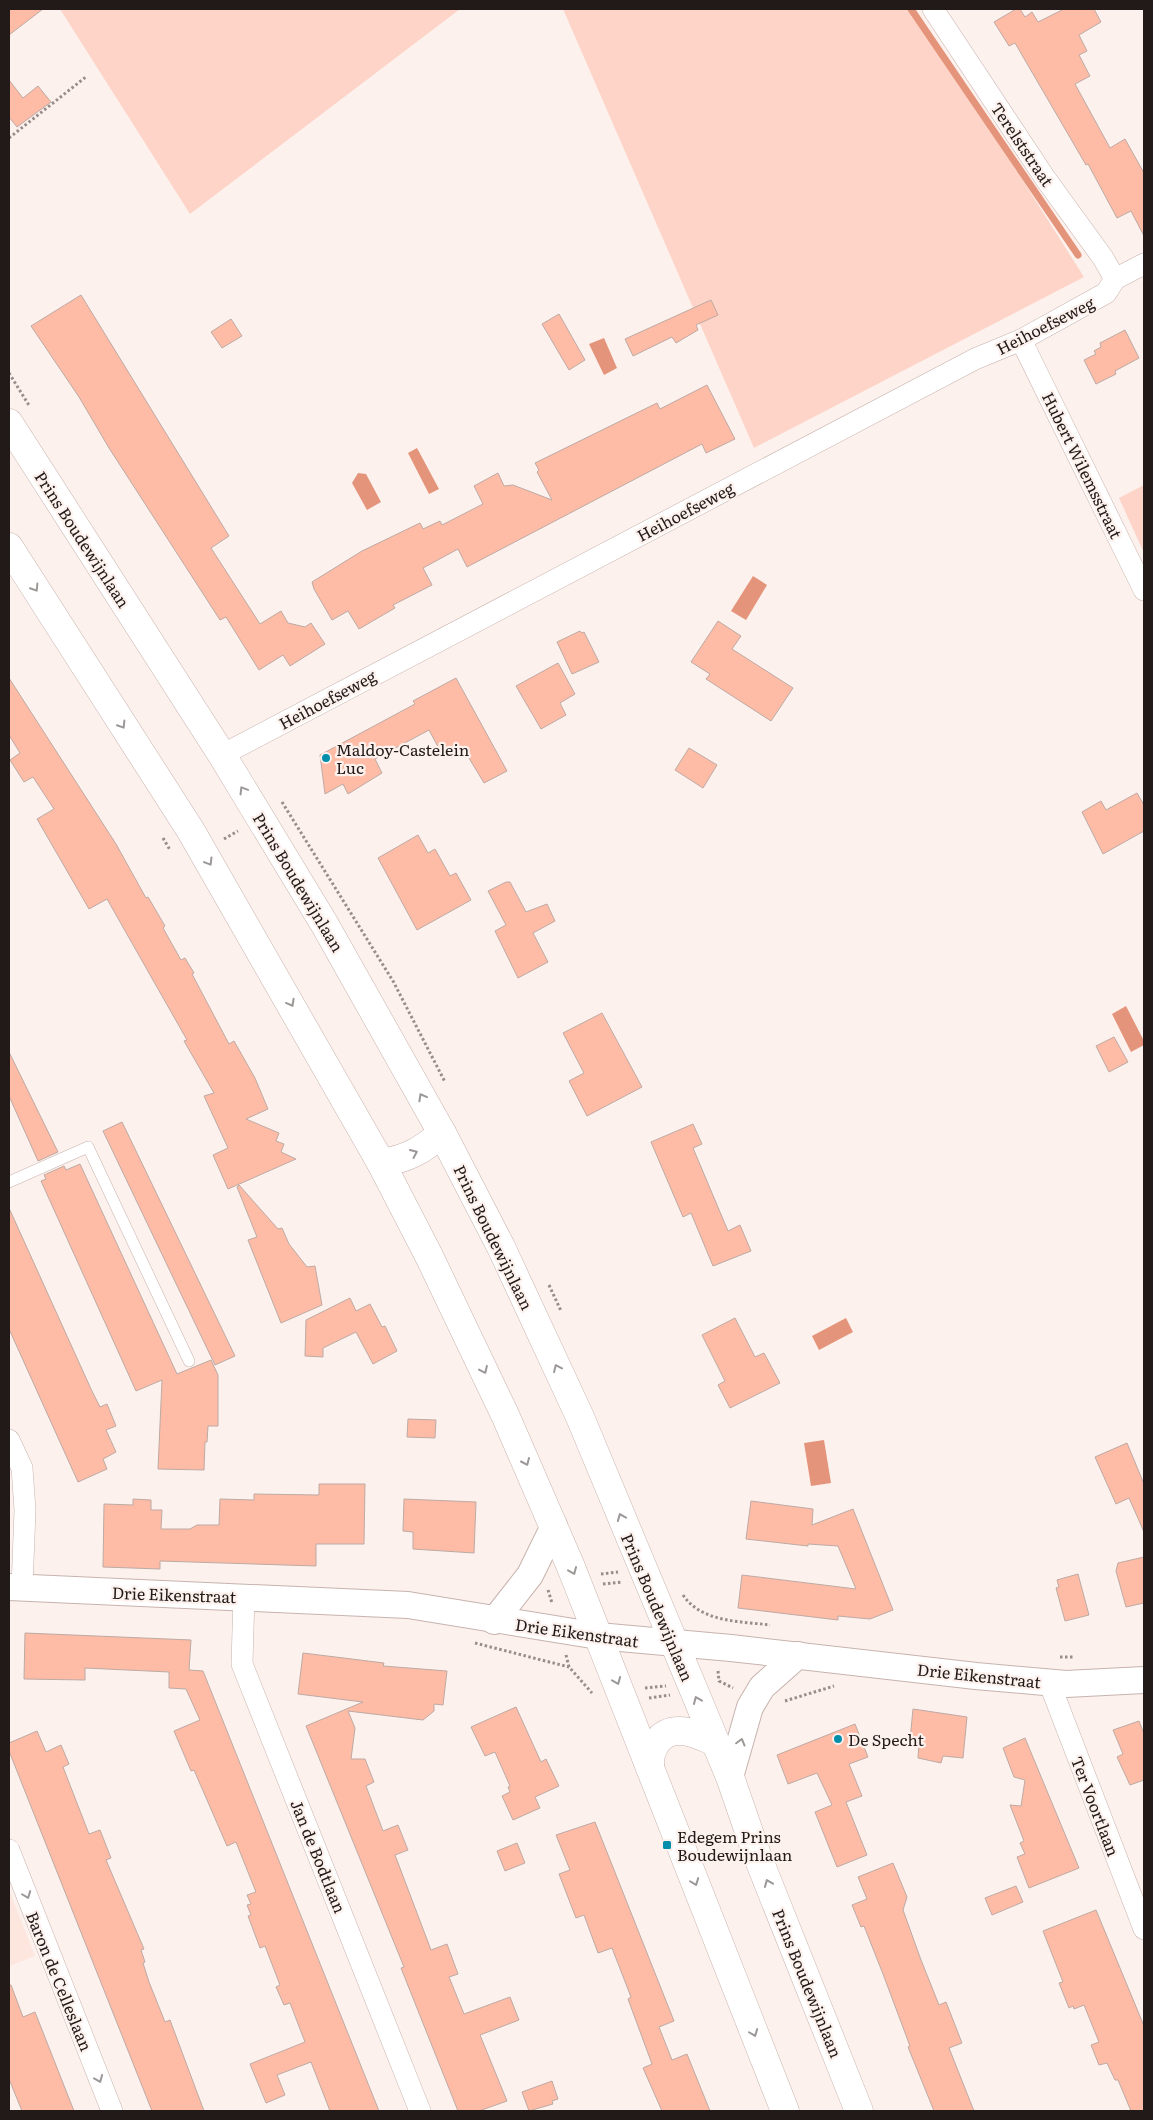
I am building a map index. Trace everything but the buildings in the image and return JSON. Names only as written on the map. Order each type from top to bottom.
[{"type":"main road","name":"Prins Boudewijnlaan","points":[[9,423],[222,755],[325,925],[442,1133],[501,1247],[576,1408],[672,1643],[730,1777],[757,1855],[859,2111]]},
{"type":"main road","points":[[9,547],[203,852],[381,1163],[478,1359],[578,1582],[785,2111]]},
{"type":"main road","points":[[381,1163],[414,1154],[424,1149],[442,1133]]},
{"type":"main road","points":[[650,1768],[649,1755],[656,1742],[667,1734],[680,1730],[715,1742]]},
{"type":"street","name":"Terelststraat","points":[[933,9],[1045,178],[1104,258],[1115,278]]},
{"type":"street","name":"Heihoefseweg","points":[[222,755],[975,359],[1021,340],[1106,293],[1115,278],[1144,264]]},
{"type":"street","name":"Hubert Wilemsstraat","points":[[1021,340],[1144,590]]},
{"type":"street","points":[[9,1440],[22,1468],[25,1510],[15,1587]]},
{"type":"street","points":[[494,1620],[530,1575],[554,1526]]},
{"type":"street","name":"Drie Eikenstraat","points":[[15,1587],[408,1605],[598,1636],[716,1646],[1049,1682],[1095,1684],[1144,1680]]},
{"type":"street","name":"Jan de Bodtlaan","points":[[244,1596],[242,1664],[420,2111]]},
{"type":"street","points":[[730,1777],[750,1707],[763,1704],[762,1687],[798,1655]]},
{"type":"street","name":"Ter Voortlaan","points":[[1049,1682],[1144,1929]]},
{"type":"street","name":"Baron de Celleslaan","points":[[9,1850],[112,2111]]},
{"type":"lane","points":[[9,1182],[88,1146],[189,1361]]},
{"type":"path","points":[[9,138],[87,76]]},
{"type":"path","points":[[160,833],[179,864],[284,804]]},
{"type":"path","points":[[548,1591],[578,1582],[644,1574]]},
{"type":"path","points":[[578,1582],[644,1574]]},
{"type":"path","points":[[681,1591],[694,1609],[714,1618],[777,1626]]},
{"type":"path","points":[[714,1618],[719,1681]]},
{"type":"path","points":[[1058,1656],[1075,1657]]},
{"type":"path","points":[[592,1693],[719,1681],[763,1704],[839,1684]]},
{"type":"shaded area","points":[[60,9],[460,9],[190,214]]},
{"type":"shaded area","points":[[563,9],[914,9],[1084,277],[754,448]]},
{"type":"shaded area","points":[[604,338],[617,368],[604,375],[589,344]]},
{"type":"shaded area","points":[[417,448],[439,489],[429,494],[408,453]]},
{"type":"shaded area","points":[[358,473],[366,474],[381,502],[367,510],[352,483]]},
{"type":"shaded area","points":[[1144,485],[1144,553],[1119,498]]},
{"type":"shaded area","points":[[753,576],[767,585],[746,620],[731,611]]},
{"type":"shaded area","points":[[1126,1006],[1144,1041],[1144,1045],[1131,1052],[1112,1014]]},
{"type":"shaded area","points":[[846,1318],[853,1332],[819,1350],[812,1336]]},
{"type":"shaded area","points":[[824,1440],[831,1483],[811,1486],[804,1443]]},
{"type":"shaded area","points":[[9,1890],[35,1956],[9,1966]]},
{"type":"waterway","points":[[911,9],[1078,255]]},
{"type":"place","name":"Maldoy-Castelein Luc","points":[[326,758]]},
{"type":"place","name":"De Specht","points":[[838,1739]]},
{"type":"place","name":"Edegem Prins Boudewijnlaan","points":[[667,1845]]}]
